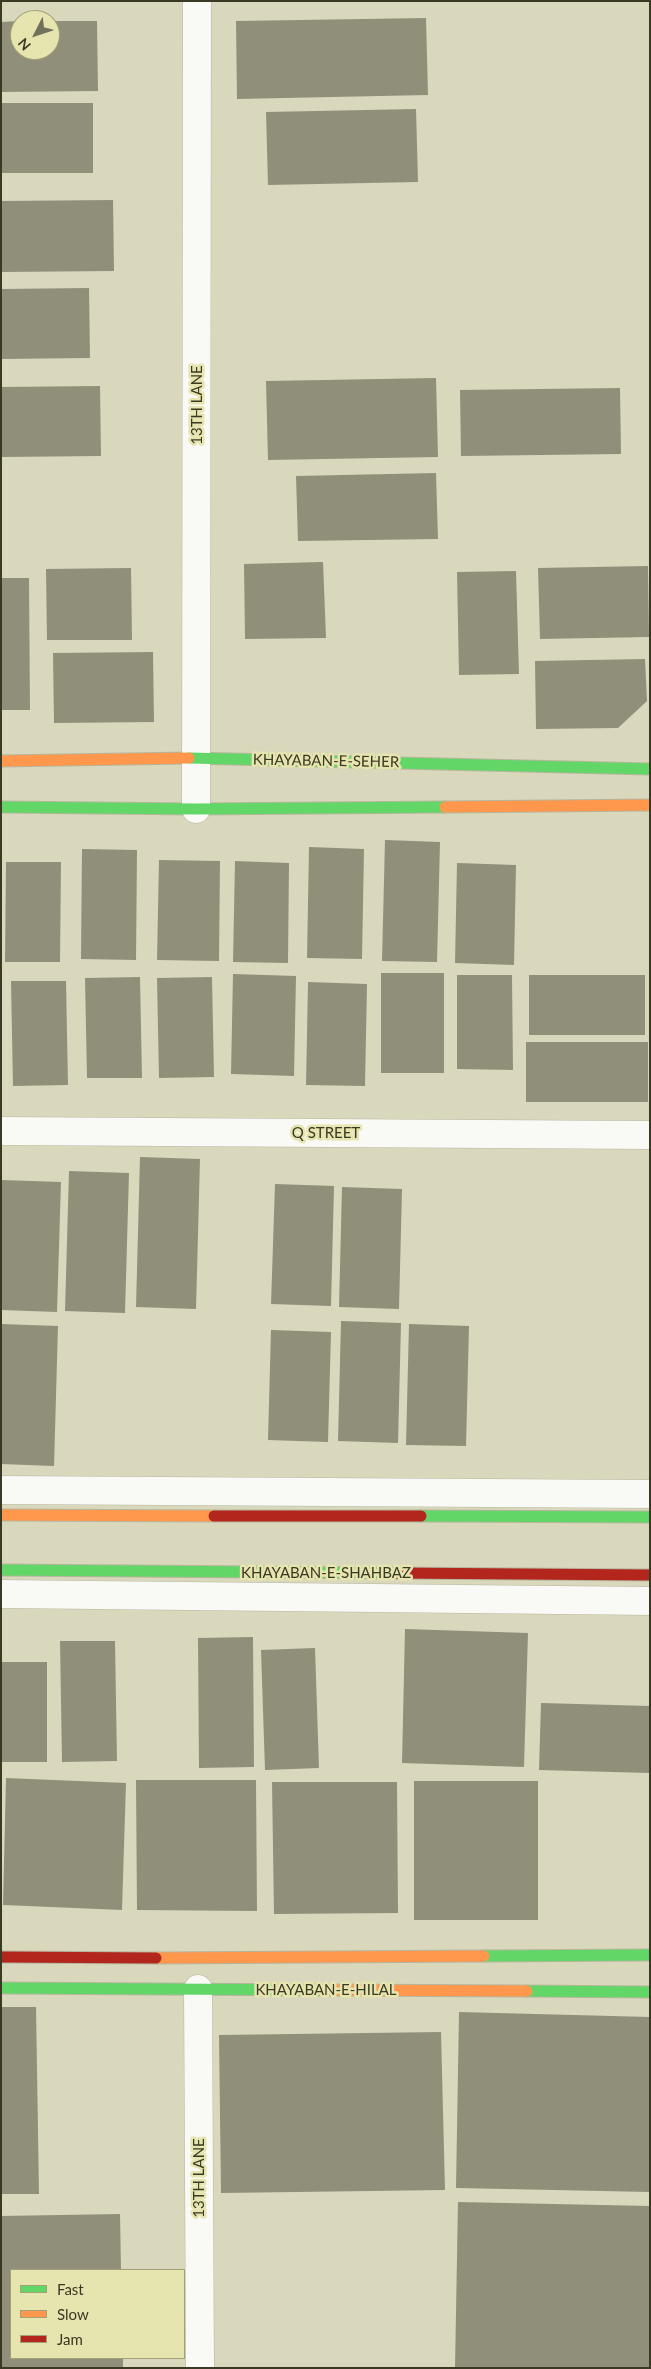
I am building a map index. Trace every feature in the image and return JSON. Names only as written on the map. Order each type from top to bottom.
[{"type":"street","name":"13TH LANE","points":[[196,809],[197,1]]},
{"type":"street","name":"KHAYABAN-E-SEHER","points":[[1,761],[196,758],[650,769]]},
{"type":"street","points":[[1,806],[196,809],[650,805]]},
{"type":"street","name":"Q STREET","points":[[1,1131],[650,1135]]},
{"type":"street","points":[[1,1490],[650,1494]]},
{"type":"street","points":[[1,1516],[650,1517]]},
{"type":"street","name":"KHAYABAN-E-SHAHBAZ","points":[[1,1570],[650,1575]]},
{"type":"street","points":[[1,1594],[650,1601]]},
{"type":"street","points":[[1,1957],[198,1958],[650,1955]]},
{"type":"street","name":"KHAYABAN-E-HILAL","points":[[1,1988],[650,1992]]},
{"type":"street","name":"13TH LANE","points":[[198,1989],[200,2368]]},
{"type":"building","points":[[426,18],[428,95],[237,99],[236,21]]},
{"type":"building","points":[[60,21],[97,21],[98,91],[1,92],[1,22],[10,22],[10,60],[60,60]]},
{"type":"building","points":[[1,103],[93,103],[93,173],[1,173]]},
{"type":"building","points":[[416,109],[418,182],[268,185],[266,112]]},
{"type":"building","points":[[113,200],[114,271],[1,272],[1,201]]},
{"type":"building","points":[[89,288],[90,358],[1,359],[1,289]]},
{"type":"building","points":[[436,378],[438,457],[268,460],[266,381]]},
{"type":"building","points":[[100,386],[101,456],[1,457],[1,387]]},
{"type":"building","points":[[620,388],[621,454],[461,456],[460,390]]},
{"type":"building","points":[[436,473],[438,539],[298,541],[296,476]]},
{"type":"building","points":[[323,562],[326,638],[245,639],[244,564]]},
{"type":"building","points":[[648,566],[649,637],[540,639],[538,568]]},
{"type":"building","points":[[131,568],[132,640],[47,640],[46,569]]},
{"type":"building","points":[[516,571],[519,674],[459,675],[457,572]]},
{"type":"building","points":[[1,578],[29,578],[30,710],[1,710]]},
{"type":"building","points":[[153,652],[154,722],[54,723],[53,653]]},
{"type":"building","points":[[645,659],[647,701],[618,728],[536,729],[535,661]]},
{"type":"building","points":[[385,840],[440,842],[437,962],[382,961]]},
{"type":"building","points":[[309,847],[364,849],[362,959],[307,958]]},
{"type":"building","points":[[82,849],[137,850],[136,960],[81,959]]},
{"type":"building","points":[[159,860],[220,861],[219,961],[157,960]]},
{"type":"building","points":[[235,861],[289,863],[288,963],[233,962]]},
{"type":"building","points":[[6,862],[61,862],[60,962],[5,962]]},
{"type":"building","points":[[457,863],[516,865],[514,965],[455,963]]},
{"type":"building","points":[[381,973],[444,973],[444,1073],[381,1073]]},
{"type":"building","points":[[233,974],[296,976],[294,1076],[231,1074]]},
{"type":"building","points":[[457,975],[512,975],[513,1070],[457,1069]]},
{"type":"building","points":[[529,975],[645,975],[645,1035],[529,1035]]},
{"type":"building","points":[[140,977],[142,1078],[87,1078],[85,978]]},
{"type":"building","points":[[212,977],[214,1077],[159,1078],[157,978]]},
{"type":"building","points":[[11,981],[66,981],[68,1085],[13,1086]]},
{"type":"building","points":[[308,982],[367,984],[365,1086],[306,1085]]},
{"type":"building","points":[[526,1042],[648,1042],[648,1102],[526,1102]]},
{"type":"building","points":[[140,1157],[200,1159],[196,1309],[136,1307]]},
{"type":"building","points":[[69,1171],[129,1173],[125,1313],[65,1311]]},
{"type":"building","points":[[1,1180],[61,1182],[57,1312],[1,1310]]},
{"type":"building","points":[[275,1184],[334,1186],[331,1306],[271,1304]]},
{"type":"building","points":[[342,1187],[402,1189],[399,1309],[339,1307]]},
{"type":"building","points":[[341,1321],[401,1323],[398,1443],[338,1441]]},
{"type":"building","points":[[1,1324],[58,1326],[54,1466],[1,1464]]},
{"type":"building","points":[[409,1324],[469,1326],[466,1446],[406,1445]]},
{"type":"building","points":[[271,1330],[331,1332],[328,1442],[268,1440]]},
{"type":"building","points":[[405,1629],[528,1633],[524,1767],[402,1763]]},
{"type":"building","points":[[253,1637],[254,1767],[199,1768],[198,1638]]},
{"type":"building","points":[[60,1641],[115,1641],[117,1761],[62,1762]]},
{"type":"building","points":[[315,1648],[319,1768],[265,1770],[261,1650]]},
{"type":"building","points":[[1,1662],[47,1662],[47,1762],[1,1762]]},
{"type":"building","points":[[541,1703],[650,1706],[650,1773],[539,1770]]},
{"type":"building","points":[[6,1778],[126,1783],[122,1910],[3,1905]]},
{"type":"building","points":[[136,1780],[256,1780],[257,1911],[137,1910]]},
{"type":"building","points":[[414,1781],[538,1781],[538,1920],[414,1920]]},
{"type":"building","points":[[272,1782],[397,1782],[398,1913],[274,1914]]},
{"type":"building","points":[[1,2007],[36,2007],[39,2194],[1,2194]]},
{"type":"building","points":[[459,2012],[650,2017],[650,2192],[456,2188]]},
{"type":"building","points":[[441,2032],[445,2190],[221,2193],[219,2035]]},
{"type":"building","points":[[458,2202],[650,2206],[650,2368],[455,2368]]},
{"type":"building","points":[[120,2214],[121,2269],[10,2269],[10,2359],[123,2359],[123,2368],[1,2368],[1,2216]]},
{"type":"traffic: fast","points":[[189,758],[650,769]]},
{"type":"traffic: fast","points":[[1,807],[196,809],[445,807]]},
{"type":"traffic: fast","points":[[421,1516],[650,1517]]},
{"type":"traffic: fast","points":[[1,1570],[394,1573]]},
{"type":"traffic: fast","points":[[484,1956],[650,1955]]},
{"type":"traffic: fast","points":[[1,1988],[325,1990]]},
{"type":"traffic: fast","points":[[527,1991],[650,1992]]},
{"type":"traffic: slow","points":[[1,761],[189,758]]},
{"type":"traffic: slow","points":[[445,807],[650,805]]},
{"type":"traffic: slow","points":[[1,1515],[214,1516]]},
{"type":"traffic: slow","points":[[156,1958],[484,1956]]},
{"type":"traffic: slow","points":[[325,1990],[527,1991]]},
{"type":"traffic: jam","points":[[214,1516],[421,1516]]},
{"type":"traffic: jam","points":[[394,1573],[650,1575]]},
{"type":"traffic: jam","points":[[1,1957],[156,1958]]}]
